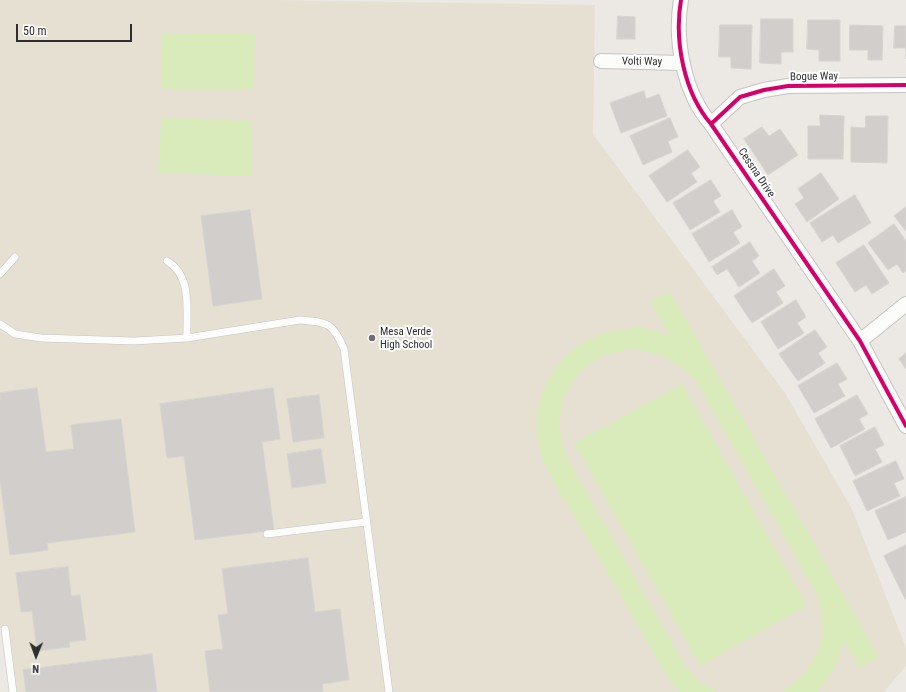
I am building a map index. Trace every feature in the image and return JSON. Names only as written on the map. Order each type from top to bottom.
[{"type":"street","name":"Cessna Drive","points":[[681,0],[679,30],[683,63],[690,88],[701,112],[711,124],[860,341],[906,426]]},
{"type":"street","name":"Volti Way","points":[[601,61],[683,63]]},
{"type":"street","name":"Bogue Way","points":[[711,124],[740,97],[764,90],[788,86],[906,85]]},
{"type":"street","points":[[860,341],[906,304]]},
{"type":"lane","points":[[0,274],[15,257]]},
{"type":"lane","points":[[166,261],[175,266],[185,283],[187,338]]},
{"type":"lane","points":[[0,324],[15,334],[41,338],[134,341],[187,338],[300,320],[318,321],[331,326],[338,336],[344,350],[389,692]]},
{"type":"lane","points":[[267,534],[366,522]]},
{"type":"lane","points":[[5,629],[12,692]]},
{"type":"shaded area","name":"Mesa Verde High School","points":[[0,0],[271,0],[595,5],[593,134],[785,393],[852,509],[906,648],[906,666],[884,692],[9,692],[0,624]]},
{"type":"green space","points":[[162,33],[255,34],[254,90],[161,89]]},
{"type":"green space","points":[[161,117],[252,121],[251,176],[158,173]]},
{"type":"green space","points":[[670,292],[879,657],[859,668],[844,641],[834,668],[827,681],[817,692],[781,692],[794,683],[804,673],[818,651],[822,626],[818,596],[695,380],[684,370],[666,358],[645,351],[629,350],[614,352],[600,358],[577,376],[569,388],[563,402],[560,418],[560,430],[562,442],[571,465],[686,667],[697,679],[717,692],[680,692],[671,683],[557,489],[542,457],[539,447],[536,420],[542,393],[554,369],[573,350],[582,344],[600,335],[620,329],[650,329],[670,337],[650,301]]},
{"type":"green space","points":[[682,384],[807,606],[700,666],[574,443]]},
{"type":"building","points":[[618,16],[635,17],[635,39],[617,39]]},
{"type":"building","points":[[761,19],[793,19],[793,52],[781,52],[781,64],[760,63]]},
{"type":"building","points":[[808,20],[840,20],[840,61],[819,61],[819,50],[807,49]]},
{"type":"building","points":[[720,25],[752,25],[751,69],[731,68],[731,57],[719,57]]},
{"type":"building","points":[[850,25],[883,26],[882,60],[868,60],[868,50],[850,50]]},
{"type":"building","points":[[895,26],[906,26],[906,48],[894,48]]},
{"type":"building","points":[[644,91],[646,99],[659,94],[667,116],[621,133],[610,103]]},
{"type":"building","points":[[820,115],[844,116],[843,159],[808,159],[808,126],[820,126]]},
{"type":"building","points":[[866,116],[888,116],[887,163],[851,162],[851,127],[865,128]]},
{"type":"building","points":[[670,118],[678,137],[668,141],[672,152],[643,165],[630,136]]},
{"type":"building","points":[[762,127],[769,136],[780,129],[798,155],[768,175],[744,139]]},
{"type":"building","points":[[688,150],[700,167],[691,173],[697,182],[667,202],[649,176]]},
{"type":"building","points":[[821,173],[839,199],[807,222],[795,204],[804,198],[798,189]]},
{"type":"building","points":[[711,180],[721,196],[713,201],[720,212],[690,230],[673,203]]},
{"type":"building","points":[[855,195],[871,223],[838,243],[833,235],[822,242],[810,223]]},
{"type":"building","points":[[906,207],[906,231],[894,216]]},
{"type":"building","points":[[250,210],[262,299],[213,306],[201,216]]},
{"type":"building","points":[[732,210],[742,227],[733,232],[740,243],[709,262],[692,234]]},
{"type":"building","points":[[894,224],[906,241],[906,271],[903,273],[897,264],[888,270],[868,243]]},
{"type":"building","points":[[750,242],[759,256],[752,261],[760,273],[739,287],[727,269],[717,275],[712,267]]},
{"type":"building","points":[[864,245],[889,283],[872,294],[866,285],[855,292],[836,263]]},
{"type":"building","points":[[774,269],[785,286],[776,292],[783,303],[752,323],[734,296]]},
{"type":"building","points":[[796,300],[806,317],[797,323],[804,333],[778,349],[761,322]]},
{"type":"building","points":[[815,330],[827,347],[818,353],[825,363],[798,381],[779,354]]},
{"type":"building","points":[[906,353],[906,369],[899,359]]},
{"type":"building","points":[[837,363],[847,379],[838,384],[845,396],[814,413],[798,386]]},
{"type":"building","points":[[37,388],[46,452],[74,449],[71,425],[121,419],[135,532],[47,543],[48,550],[10,555],[0,480],[0,393]]},
{"type":"building","points":[[273,388],[280,439],[262,442],[274,530],[195,540],[184,456],[167,458],[160,404]]},
{"type":"building","points":[[319,395],[324,438],[293,442],[287,399]]},
{"type":"building","points":[[857,395],[868,414],[859,419],[865,429],[831,448],[815,419]]},
{"type":"building","points":[[875,427],[884,445],[875,449],[882,462],[855,476],[840,446]]},
{"type":"building","points":[[321,449],[326,483],[292,488],[287,454]]},
{"type":"building","points":[[896,461],[904,479],[894,483],[900,496],[867,511],[853,481]]},
{"type":"building","points":[[906,497],[906,532],[888,540],[875,511]]},
{"type":"building","points":[[906,545],[906,599],[905,599],[884,556]]},
{"type":"building","points":[[308,558],[315,612],[340,609],[349,680],[322,684],[323,692],[210,692],[205,651],[223,649],[218,615],[228,614],[222,569]]},
{"type":"building","points":[[68,567],[71,596],[80,595],[86,640],[69,642],[70,647],[37,651],[32,611],[21,612],[16,573]]},
{"type":"building","points":[[152,654],[157,692],[26,692],[23,670]]},
{"type":"cycle path","points":[[681,0],[679,16],[680,49],[683,66],[694,97],[702,111],[860,341],[906,426]]},
{"type":"cycle path","points":[[711,124],[740,97],[764,90],[788,86],[906,85]]},
{"type":"place","name":"Mesa Verde High School","points":[[372,338]]}]
